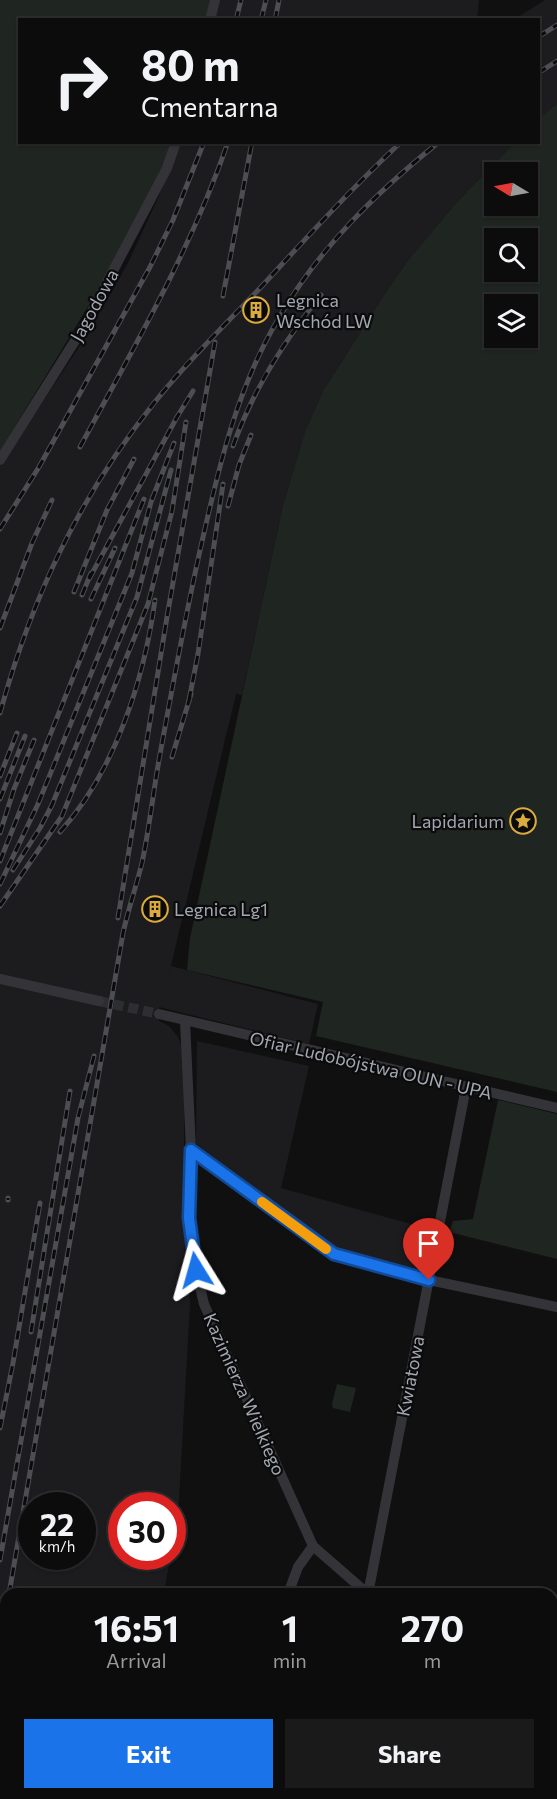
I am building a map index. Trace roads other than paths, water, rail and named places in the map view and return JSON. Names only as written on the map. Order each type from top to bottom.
[{"type":"street","points":[[210,18],[215,0]]},
{"type":"street","name":"Jagodowa","points":[[0,460],[83,328],[167,168],[175,144]]},
{"type":"street","points":[[0,979],[99,1001]]},
{"type":"street","name":"Ofiar Ludobójstwa OUN - UPA","points":[[159,1014],[557,1108]]},
{"type":"street","name":"Kazimierza Wielkiego","points":[[185,1021],[191,1150],[189,1218],[196,1270],[204,1304],[313,1546],[361,1588]]},
{"type":"street","name":"Kwiatowa","points":[[369,1588],[466,1087]]},
{"type":"street","points":[[191,1150],[334,1254],[429,1280],[557,1307]]},
{"type":"street","points":[[290,1588],[298,1567],[313,1546]]},
{"type":"tunnel","points":[[99,1001],[159,1014]]},
{"type":"railway","points":[[236,18],[241,0]]},
{"type":"railway","points":[[262,18],[266,0]]},
{"type":"railway","points":[[275,18],[279,0]]},
{"type":"railway","points":[[540,36],[557,25]]},
{"type":"railway","points":[[540,72],[557,61]]},
{"type":"railway","points":[[0,529],[39,467],[150,267],[173,220],[203,144]]},
{"type":"railway","points":[[80,447],[179,260],[227,144]]},
{"type":"railway","points":[[223,296],[252,144]]},
{"type":"railway","points":[[0,713],[27,629],[61,550],[81,512],[127,439],[167,387],[193,358],[347,195],[399,144]]},
{"type":"railway","points":[[10,1588],[123,933],[142,863],[195,573],[231,428],[265,343],[313,267],[372,201],[437,144]]},
{"type":"railway","points":[[233,446],[250,405],[270,367],[321,295]]},
{"type":"railway","points":[[118,918],[215,342]]},
{"type":"railway","points":[[89,579],[193,391]]},
{"type":"railway","points":[[0,906],[62,816],[148,604],[172,511],[186,422]]},
{"type":"railway","points":[[228,506],[239,465],[251,435]]},
{"type":"railway","points":[[0,884],[38,804],[132,573],[151,502],[174,443]]},
{"type":"railway","points":[[74,592],[107,510],[134,459]]},
{"type":"railway","points":[[13,870],[52,805],[137,597],[171,470]]},
{"type":"railway","points":[[189,700],[223,484]]},
{"type":"railway","points":[[0,861],[144,499]]},
{"type":"railway","points":[[0,628],[32,543],[52,500]]},
{"type":"railway","points":[[91,599],[115,548]]},
{"type":"railway","points":[[82,595],[91,573]]},
{"type":"railway","points":[[60,832],[96,781],[124,723],[143,661],[155,600]]},
{"type":"railway","points":[[172,757],[191,694]]},
{"type":"railway","points":[[0,776],[17,733]]},
{"type":"railway","points":[[0,799],[25,736]]},
{"type":"railway","points":[[0,833],[14,789],[34,740]]},
{"type":"railway","points":[[0,1560],[78,1118],[94,1056]]},
{"type":"railway","points":[[31,1332],[70,1091]]},
{"type":"railway","points":[[0,1428],[40,1203]]},
{"type":"place","name":"Legnica Wschód LW","points":[[256,310]]},
{"type":"place","name":"Lapidarium","points":[[523,821]]},
{"type":"place","name":"Legnica Lg1","points":[[155,909]]}]
